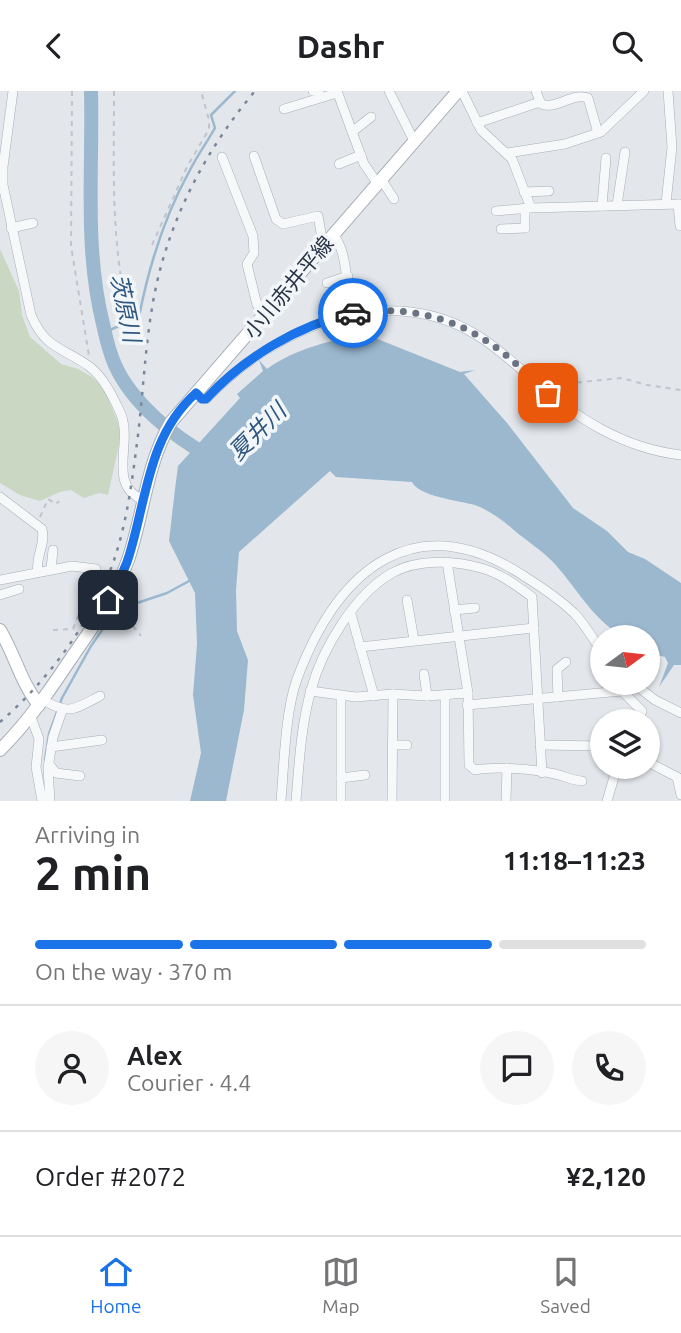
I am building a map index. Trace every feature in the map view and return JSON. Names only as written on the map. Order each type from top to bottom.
[{"type":"main road","name":"小川赤井平線","points":[[0,750],[41,703],[83,642],[119,581],[129,557],[154,457],[171,422],[460,91]]},
{"type":"main road","points":[[0,630],[25,686],[41,703]]},
{"type":"street","points":[[13,91],[3,167],[4,194],[29,307],[38,331],[55,348],[90,367],[103,380],[122,415],[125,429],[123,481],[132,495],[143,500]]},
{"type":"street","points":[[313,91],[319,91]]},
{"type":"street","points":[[389,91],[414,141]]},
{"type":"street","points":[[460,91],[485,135],[507,152],[524,192],[528,208],[525,228],[501,229]]},
{"type":"street","points":[[536,91],[543,105],[551,106],[582,96],[588,98],[598,133]]},
{"type":"street","points":[[507,152],[565,143],[598,133],[644,91]]},
{"type":"street","points":[[666,203],[672,147],[668,91]]},
{"type":"street","points":[[284,109],[337,92],[364,164],[394,199]]},
{"type":"street","points":[[477,123],[540,102]]},
{"type":"street","points":[[352,132],[371,117]]},
{"type":"street","points":[[617,205],[625,152]]},
{"type":"street","points":[[339,165],[361,155]]},
{"type":"street","points":[[254,156],[276,219],[283,223],[318,216],[322,238],[329,239],[343,251],[353,299],[373,311]]},
{"type":"street","points":[[222,157],[252,231],[255,249],[247,264],[257,305],[272,308]]},
{"type":"street","points":[[602,206],[606,158]]},
{"type":"street","points":[[524,192],[549,191]]},
{"type":"street","points":[[496,211],[679,204],[680,226]]},
{"type":"street","points":[[10,228],[33,223]]},
{"type":"street","points":[[327,283],[348,276]]},
{"type":"street","points":[[194,395],[206,399],[262,352],[296,333],[340,316],[373,311],[421,313],[446,320],[481,338],[572,413],[607,433],[638,447],[681,455]]},
{"type":"street","points":[[0,497],[42,529],[44,538],[37,561],[38,572]]},
{"type":"street","points":[[281,801],[286,738],[296,682],[314,641],[343,595],[358,579],[387,558],[405,550],[438,545],[475,550],[497,559],[549,592],[570,610],[590,636]]},
{"type":"street","points":[[51,569],[53,550]]},
{"type":"street","points":[[446,562],[468,693],[469,765],[475,770],[508,768],[582,781]]},
{"type":"street","points":[[296,801],[310,691],[335,636],[367,593],[393,573],[410,566],[446,562],[482,568],[501,576],[532,597],[542,773]]},
{"type":"street","points":[[0,580],[51,569],[79,566],[96,569]]},
{"type":"street","points":[[0,595],[19,589]]},
{"type":"street","points":[[407,600],[414,640]]},
{"type":"street","points":[[454,610],[475,608]]},
{"type":"street","points":[[351,614],[374,697]]},
{"type":"street","points":[[360,647],[534,628]]},
{"type":"street","points":[[558,697],[557,669],[566,659],[571,665],[578,664]]},
{"type":"street","points":[[424,674],[427,697]]},
{"type":"street","points":[[310,691],[374,697],[393,694],[427,697],[468,693]]},
{"type":"street","points":[[467,705],[622,691],[640,709]]},
{"type":"street","points":[[392,801],[393,694]]},
{"type":"street","points":[[445,695],[445,801]]},
{"type":"street","points":[[649,695],[681,713]]},
{"type":"street","points":[[41,703],[62,711],[100,696]]},
{"type":"street","points":[[341,696],[341,801]]},
{"type":"street","points":[[50,801],[51,747],[62,711]]},
{"type":"street","points":[[31,717],[39,739],[36,767],[41,801]]},
{"type":"street","points":[[51,747],[102,740]]},
{"type":"street","points":[[392,745],[407,745]]},
{"type":"street","points":[[540,745],[590,746]]},
{"type":"street","points":[[49,764],[56,773],[80,776]]},
{"type":"street","points":[[660,767],[679,776],[681,795]]},
{"type":"street","points":[[506,801],[508,768]]},
{"type":"street","points":[[341,778],[365,775]]},
{"type":"street","points":[[607,801],[613,779]]},
{"type":"path","points":[[72,91],[71,246],[90,367]]},
{"type":"path","points":[[114,91],[115,232],[122,289],[132,329]]},
{"type":"path","points":[[152,245],[187,167],[209,129],[201,91]]},
{"type":"path","points":[[535,382],[571,383],[622,379],[647,386],[681,390]]},
{"type":"path","points":[[36,524],[48,499],[56,504],[59,501]]},
{"type":"path","points":[[53,630],[73,629],[96,569]]},
{"type":"path","points":[[108,626],[130,623],[141,636]]},
{"type":"green space","points":[[0,249],[19,291],[22,315],[30,337],[61,364],[92,377],[104,389],[121,435],[108,495],[99,493],[84,498],[71,490],[40,501],[20,495],[0,483]]},
{"type":"water","name":"夏井川","points":[[370,336],[460,372],[475,370],[464,374],[507,423],[573,508],[607,531],[628,552],[645,559],[681,583],[681,665],[674,665],[660,686],[668,663],[665,657],[660,656],[660,625],[607,625],[592,611],[548,557],[486,510],[422,491],[412,482],[336,477],[330,471],[239,552],[237,631],[248,660],[244,710],[226,801],[190,801],[201,753],[193,695],[197,644],[195,593],[169,541],[178,466],[240,398],[237,394],[263,371],[259,360],[267,369],[316,345]]},
{"type":"waterway","name":"茨原川","points":[[91,91],[93,267],[109,350],[122,379],[155,418],[209,456]]},
{"type":"waterway","points":[[136,319],[139,317],[158,242],[172,205],[215,128],[211,115],[235,91]]},
{"type":"waterway","name":"茨原川","points":[[109,347],[110,330],[121,325]]},
{"type":"waterway","points":[[45,760],[49,734],[62,698],[91,646],[116,610],[167,593],[191,580]]},
{"type":"railway","points":[[0,722],[53,667],[84,623],[108,577],[130,495],[150,324],[166,249],[189,192],[203,166],[255,91]]},
{"type":"way so far","points":[[353,313],[421,313],[446,320],[494,347],[548,393]]},
{"type":"route","points":[[108,600],[129,557],[148,475],[161,439],[191,397],[196,393],[206,399],[268,348],[283,339],[320,323],[353,313]]}]
